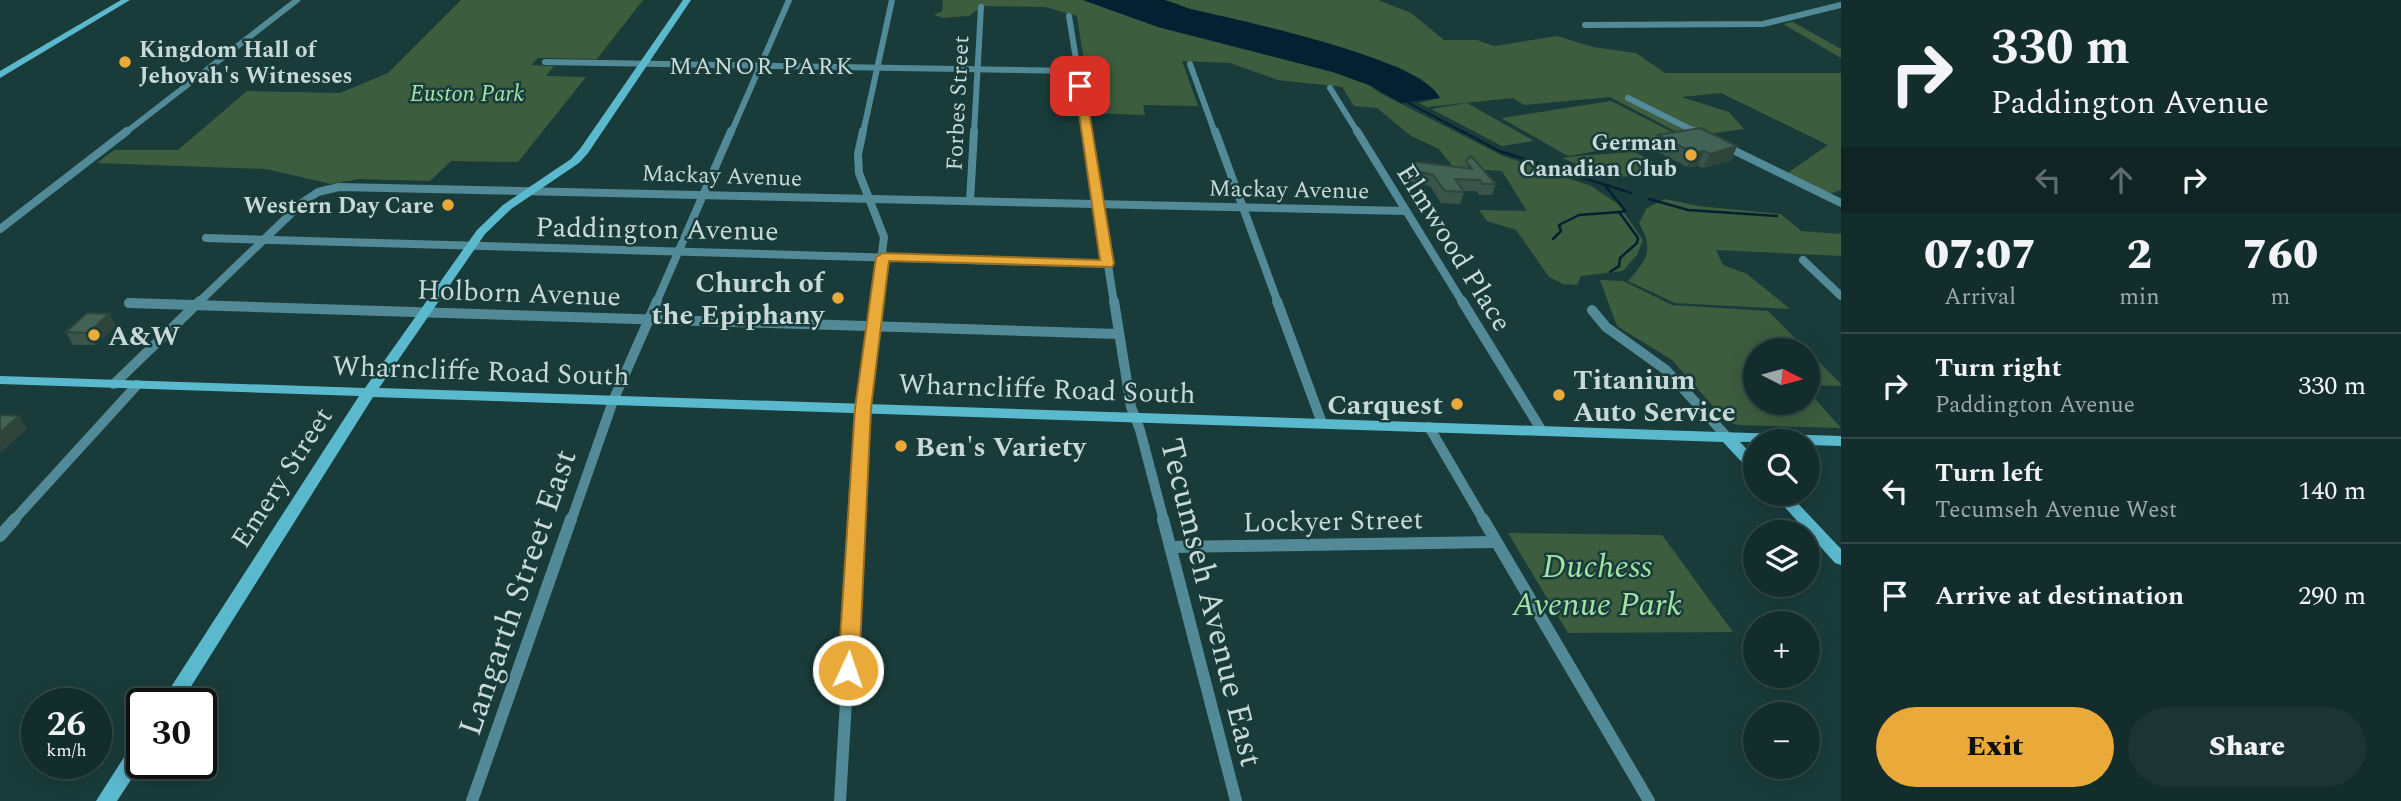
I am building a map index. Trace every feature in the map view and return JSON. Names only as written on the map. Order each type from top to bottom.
[{"type":"street","points":[[0,75],[126,0]]},
{"type":"street","points":[[0,229],[297,0]]},
{"type":"street","name":"Emery Street","points":[[179,688],[369,392],[470,247],[491,220],[575,161],[584,151],[687,0]]},
{"type":"street","name":"Langarth Street East","points":[[472,801],[613,401],[789,0]]},
{"type":"street","points":[[840,801],[863,408],[884,237],[859,173],[858,154],[892,0]]},
{"type":"street","points":[[1585,25],[1763,24],[1841,5]]},
{"type":"street","name":"Forbes Street","points":[[970,201],[981,7]]},
{"type":"street","name":"Tecumseh Avenue East","points":[[1069,16],[1130,407],[1170,547],[1236,801]]},
{"type":"street","points":[[545,62],[1077,71]]},
{"type":"street","points":[[1190,64],[1322,424]]},
{"type":"street","name":"Elmwood Place","points":[[1330,88],[1542,431]]},
{"type":"street","points":[[1628,98],[1841,203]]},
{"type":"street","name":"Mackay Avenue","points":[[114,384],[303,202],[318,192],[339,187],[704,193],[1406,211]]},
{"type":"street","name":"Paddington Avenue","points":[[206,238],[1108,264]]},
{"type":"street","points":[[1803,260],[1841,296]]},
{"type":"street","name":"Holborn Avenue","points":[[129,303],[1118,334]]},
{"type":"street","points":[[1592,310],[1600,325],[1656,361],[1743,454]]},
{"type":"street","name":"Wharncliffe Road South","points":[[0,380],[1841,441]]},
{"type":"street","points":[[0,536],[137,385]]},
{"type":"street","points":[[1429,427],[1649,801]]},
{"type":"street","points":[[1791,506],[1841,559]]},
{"type":"street","name":"Lockyer Street","points":[[1170,547],[1496,542]]},
{"type":"street","points":[[106,801],[126,770]]},
{"type":"green space","name":"Euston Park","points":[[461,0],[643,0],[597,59],[538,58],[531,65],[554,66],[546,76],[586,77],[518,162],[451,161],[430,181],[359,179],[331,184],[266,169],[97,163],[114,150],[178,150],[247,91],[340,93],[388,73]]},
{"type":"green space","points":[[943,0],[1083,0],[1158,27],[1333,72],[1369,85],[1503,156],[1591,186],[1618,204],[1643,240],[1637,255],[1623,271],[1581,276],[1577,285],[1563,284],[1549,277],[1516,230],[1487,221],[1479,210],[1527,211],[1502,171],[1454,168],[1439,149],[1411,136],[1377,108],[1354,106],[1342,87],[1278,80],[1230,63],[1182,61],[1198,106],[1143,105],[1145,115],[1092,113],[1077,16],[1045,7],[983,6],[969,16],[943,18],[934,15],[942,11]]},
{"type":"green space","points":[[1164,0],[1378,0],[1411,13],[1444,40],[1477,40],[1494,46],[1557,36],[1593,47],[1636,53],[1665,73],[1841,73],[1841,190],[1827,195],[1786,174],[1828,145],[1721,93],[1681,97],[1729,112],[1744,129],[1686,137],[1610,97],[1524,105],[1513,98],[1427,107],[1419,103],[1440,98],[1421,79],[1398,67],[1281,31]]},
{"type":"green space","points":[[1793,22],[1841,49],[1841,58],[1783,24]]},
{"type":"green space","points":[[1611,101],[1682,137],[1568,156],[1501,118]]},
{"type":"green space","points":[[1467,103],[1534,141],[1502,146],[1431,109]]},
{"type":"green space","points":[[1633,151],[1667,170],[1611,179],[1562,158],[1615,153]]},
{"type":"green space","points":[[1665,199],[1698,206],[1781,214],[1801,231],[1841,234],[1841,256],[1716,250],[1723,265],[1747,274],[1790,309],[1675,303],[1628,281],[1647,253],[1644,232],[1639,223],[1647,208]]},
{"type":"green space","points":[[1600,280],[1623,281],[1672,305],[1768,311],[1795,338],[1743,338],[1743,415],[1820,415],[1820,404],[1841,428],[1739,425],[1727,422],[1672,360],[1617,326]]},
{"type":"green space","points":[[1820,363],[1841,384],[1820,385]]},
{"type":"green space","name":"Duchess Avenue Park","points":[[1508,533],[1662,535],[1733,632],[1568,633]]},
{"type":"water","points":[[1083,0],[1164,0],[1328,43],[1401,69],[1426,83],[1440,98],[1401,103],[1369,85],[1333,72],[1158,27]]},
{"type":"building","points":[[1700,128],[1737,146],[1710,154],[1704,151],[1694,153],[1658,135]]},
{"type":"building","points":[[1471,156],[1496,184],[1455,179],[1464,192],[1445,191],[1433,175],[1407,169],[1417,162],[1472,169],[1466,161]]},
{"type":"building","points":[[87,313],[109,314],[88,333],[66,332]]},
{"type":"building","points":[[0,415],[19,416],[0,432]]},
{"type":"waterway","points":[[1407,102],[1465,133]]},
{"type":"waterway","points":[[1462,131],[1499,151],[1631,193]]},
{"type":"waterway","points":[[1606,187],[1626,211],[1619,212]]},
{"type":"waterway","points":[[1649,199],[1688,210],[1777,216]]},
{"type":"waterway","points":[[1553,239],[1561,231],[1559,225],[1579,215],[1619,212]]},
{"type":"waterway","points":[[1610,272],[1619,266],[1620,258],[1637,243],[1638,238],[1619,212]]},
{"type":"place","name":"Kingdom Hall of Jehovah's Witnesses","points":[[125,62]]},
{"type":"place","name":"German Canadian Club","points":[[1691,155]]},
{"type":"place","name":"Western Day Care","points":[[448,205]]},
{"type":"place","name":"Church of the Epiphany","points":[[838,298]]},
{"type":"place","name":"A&W","points":[[94,335]]},
{"type":"place","name":"Titanium Auto Service","points":[[1559,395]]},
{"type":"place","name":"Carquest","points":[[1457,404]]},
{"type":"place","name":"Ben's Variety","points":[[901,446]]},
{"type":"district","name":"MANOR PARK","points":[[762,66]]},
{"type":"route","points":[[848,670],[863,408],[883,257],[1108,264],[1080,86]]}]
